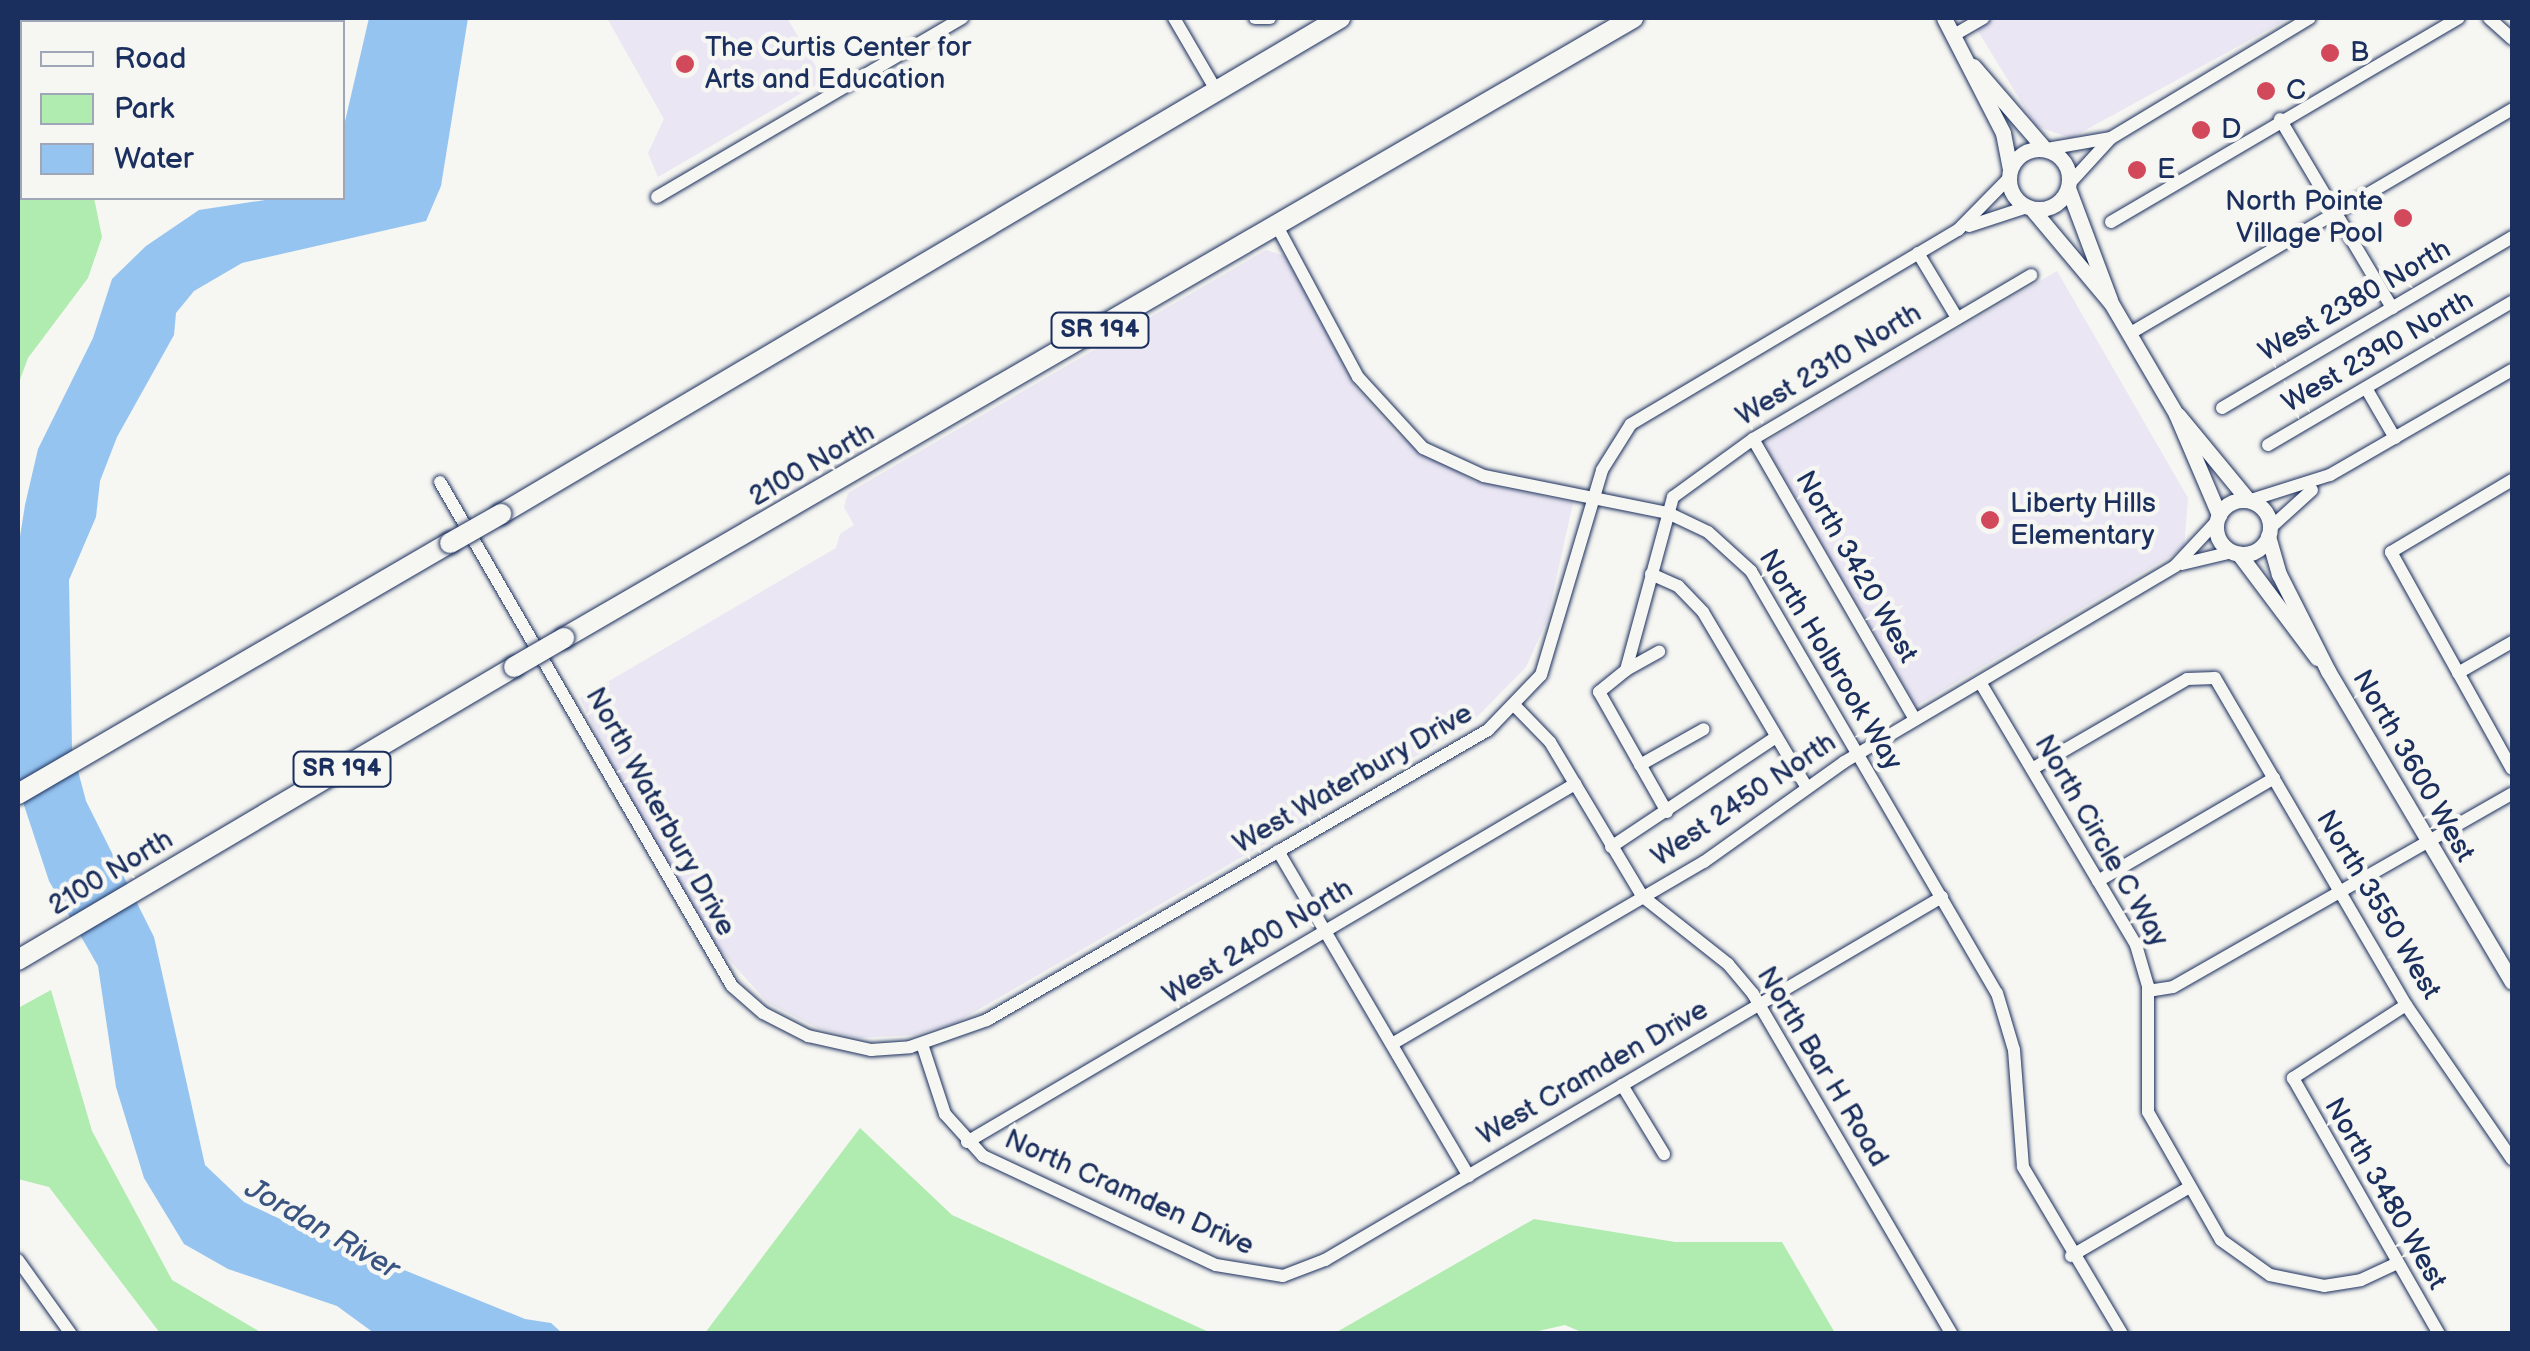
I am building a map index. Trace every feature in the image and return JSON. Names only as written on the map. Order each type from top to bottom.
[{"type":"highway","points":[[18,794],[1340,18]]},
{"type":"highway","name":"2100 North","points":[[22,957],[514,666],[1633,18]]},
{"type":"street","points":[[657,198],[962,18]]},
{"type":"street","points":[[1174,18],[1216,90]]},
{"type":"street","points":[[1944,18],[1973,66],[2003,132],[2014,196],[2030,208],[2111,304],[2129,334],[2176,414],[2218,518],[2217,536],[2236,552],[2260,548],[2269,532],[2330,475]]},
{"type":"street","points":[[1954,35],[1984,18]]},
{"type":"street","points":[[2030,208],[2054,206],[2111,138],[2310,18]]},
{"type":"street","points":[[2111,222],[2280,119],[2459,18]]},
{"type":"street","points":[[2488,18],[2512,39]]},
{"type":"street","points":[[1973,66],[2046,149],[2068,166],[2069,186],[2111,304]]},
{"type":"street","points":[[2129,334],[2512,109]]},
{"type":"street","points":[[2280,119],[2392,308]]},
{"type":"street","points":[[2010,174],[2021,154],[2111,138]]},
{"type":"street","name":"West Waterbury Drive","points":[[1958,230],[2010,174]]},
{"type":"street","name":"West Waterbury Drive","points":[[922,1044],[987,1020],[1434,764],[1516,708],[1554,644],[1596,495],[1614,446],[1644,414],[1958,230],[2030,208]]},
{"type":"street","name":"North Holbrook Way","points":[[1277,226],[1358,378],[1410,438],[1484,476],[1596,495],[1668,513],[1708,532],[1751,571],[2004,1008],[2014,1050],[2022,1166],[2071,1256],[2122,1334]]},
{"type":"street","name":"West 2380 North","points":[[2222,408],[2512,238]]},
{"type":"street","points":[[1918,253],[1957,318]]},
{"type":"street","name":"West 2310 North","points":[[1668,513],[1680,488],[1753,439],[2031,275]]},
{"type":"street","name":"West 2390 North","points":[[2268,445],[2512,302]]},
{"type":"street","points":[[2218,518],[2229,504],[2330,475],[2512,370]]},
{"type":"street","points":[[2366,388],[2396,438]]},
{"type":"street","points":[[2176,414],[2200,435],[2250,500],[2266,514],[2269,532]]},
{"type":"street","name":"North 3420 West","points":[[1753,439],[1915,720]]},
{"type":"street","points":[[2512,480],[2391,552],[2512,769]]},
{"type":"street","name":"North Waterbury Drive","points":[[440,482],[732,986],[778,1022],[825,1041],[871,1050],[922,1044]]},
{"type":"street","points":[[1626,670],[1668,513]]},
{"type":"street","name":"West 2450 North","points":[[1392,1044],[1732,844],[1858,753],[2175,566],[2218,518]]},
{"type":"street","name":"North 3600 West","points":[[2269,532],[2279,574],[2328,671],[2512,982]]},
{"type":"street","name":"West 2450 North","points":[[2175,566],[2236,552]]},
{"type":"street","name":"North 3600 West","points":[[2236,552],[2328,671]]},
{"type":"street","points":[[1652,574],[1678,586],[1703,612],[1807,788]]},
{"type":"street","points":[[2458,673],[2512,642]]},
{"type":"street","points":[[1659,652],[1600,688],[1667,812]]},
{"type":"street","name":"North 3550 West","points":[[2032,769],[2187,679],[2207,674],[2221,686],[2406,1004],[2512,1160]]},
{"type":"street","name":"North Circle C Way","points":[[1980,682],[2136,946],[2148,992],[2148,1112],[2188,1188],[2233,1254],[2270,1274],[2343,1285],[2397,1264]]},
{"type":"street","name":"North Bar H Road","points":[[1516,708],[1550,742],[1642,896],[1728,964],[1760,1005],[1952,1334]]},
{"type":"street","points":[[1640,766],[1704,729]]},
{"type":"street","points":[[1611,846],[1776,737]]},
{"type":"street","points":[[2098,881],[2274,778]]},
{"type":"street","name":"West 2400 North","points":[[967,1142],[1575,784]]},
{"type":"street","points":[[2148,992],[2172,986],[2427,838],[2512,794]]},
{"type":"street","points":[[1278,851],[1469,1176]]},
{"type":"street","name":"West Cramden Drive","points":[[1264,1278],[1326,1260],[1942,897]]},
{"type":"street","name":"North 3600 West","points":[[2485,938],[2512,964]]},
{"type":"street","name":"North 3480 West","points":[[2406,1004],[2292,1078],[2439,1334]]},
{"type":"street","name":"North Cramden Drive","points":[[922,1044],[940,1103],[967,1142],[997,1165],[1216,1264],[1264,1278]]},
{"type":"street","points":[[1622,1085],[1664,1154]]},
{"type":"street","points":[[2071,1256],[2188,1188]]},
{"type":"street","points":[[18,1260],[71,1334]]},
{"type":"shaded area","points":[[607,18],[787,18],[824,80],[658,177],[648,153],[664,119]]},
{"type":"shaded area","points":[[1970,18],[2290,18],[2071,138],[2036,126]]},
{"type":"shaded area","points":[[1266,250],[1285,256],[1356,388],[1397,435],[1473,481],[1573,503],[1547,620],[1526,667],[1468,726],[957,1022],[914,1035],[859,1038],[818,1028],[768,1003],[715,944],[611,767],[580,698],[836,548],[840,534],[854,525],[844,507],[848,493]]},
{"type":"shaded area","points":[[2057,271],[2188,498],[2184,548],[1916,706],[1764,443]]},
{"type":"green space","points":[[18,18],[38,20],[20,20],[20,200],[94,200],[102,237],[88,278],[28,358],[18,385]]},
{"type":"green space","points":[[51,990],[92,1131],[172,1280],[262,1333],[160,1333],[49,1187],[18,1179],[18,1008]]},
{"type":"green space","points":[[860,1128],[952,1215],[1211,1333],[705,1333]]},
{"type":"green space","points":[[1534,1219],[1675,1242],[1782,1242],[1835,1333],[1586,1334],[1565,1325],[1525,1334],[1335,1333]]},
{"type":"water","points":[[369,18],[468,18],[441,186],[426,221],[242,263],[194,291],[176,313],[174,335],[117,437],[100,481],[96,517],[69,580],[72,748],[86,801],[154,937],[205,1165],[244,1202],[525,1319],[551,1323],[562,1333],[374,1333],[337,1306],[228,1269],[184,1244],[144,1178],[116,1087],[98,966],[49,881],[18,787],[18,549],[25,505],[38,449],[93,338],[112,279],[146,246],[199,210],[265,200],[345,200],[345,121]]},
{"type":"place","name":"B","points":[[2330,53]]},
{"type":"place","name":"The Curtis Center for Arts and Education","points":[[685,64]]},
{"type":"place","name":"C","points":[[2266,91]]},
{"type":"place","name":"D","points":[[2201,130]]},
{"type":"place","name":"E","points":[[2137,170]]},
{"type":"place","name":"North Pointe Village Pool","points":[[2403,218]]},
{"type":"place","name":"Liberty Hills Elementary","points":[[1990,520]]},
{"type":"water label","name":"Jordan River","points":[[322,1229]]}]
